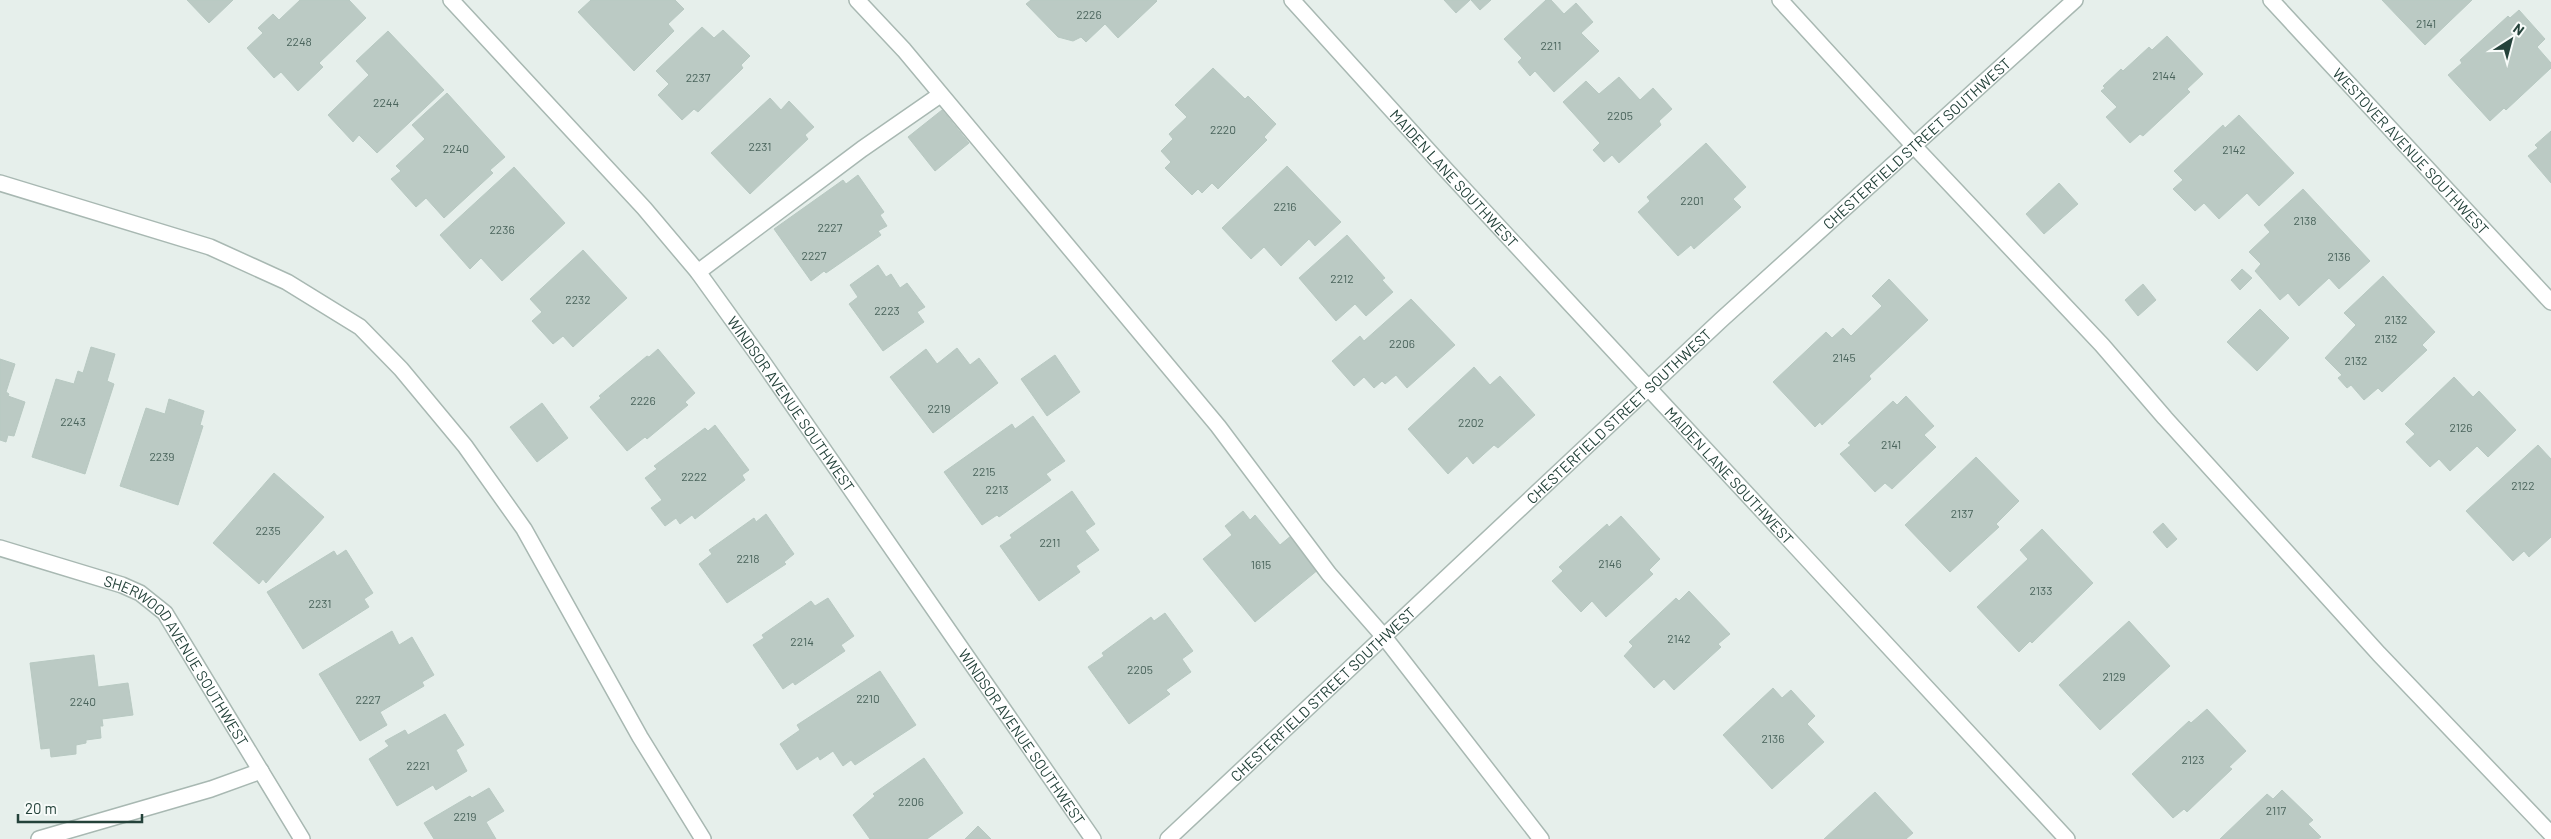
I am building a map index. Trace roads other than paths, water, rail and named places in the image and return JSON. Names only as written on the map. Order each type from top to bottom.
[{"type":"street","name":"WINDSOR AVENUE SOUTHWEST","points":[[450,0],[644,208],[698,272],[760,358],[1093,839]]},
{"type":"street","points":[[857,0],[904,50],[1218,426],[1328,574],[1385,638],[1541,839]]},
{"type":"street","name":"MAIDEN LANE SOUTHWEST","points":[[1292,0],[1447,171],[2067,839]]},
{"type":"street","points":[[1780,0],[1912,145],[2102,345],[2165,418],[2379,654],[2551,834]]},
{"type":"street","name":"CHESTERFIELD STREET SOUTHWEST","points":[[1168,839],[1385,638],[1650,389],[1728,313],[1912,145],[2075,0]]},
{"type":"street","name":"WESTOVER AVENUE SOUTHWEST","points":[[2271,0],[2551,302]]},
{"type":"street","points":[[698,272],[862,148],[940,95]]},
{"type":"street","points":[[0,183],[210,247],[287,282],[360,326],[401,369],[465,446],[524,529],[640,737],[703,839]]},
{"type":"street","name":"SHERWOOD AVENUE SOUTHWEST","points":[[0,548],[122,585],[140,593],[165,613],[302,839]]},
{"type":"street","points":[[38,839],[211,789],[261,771]]}]
